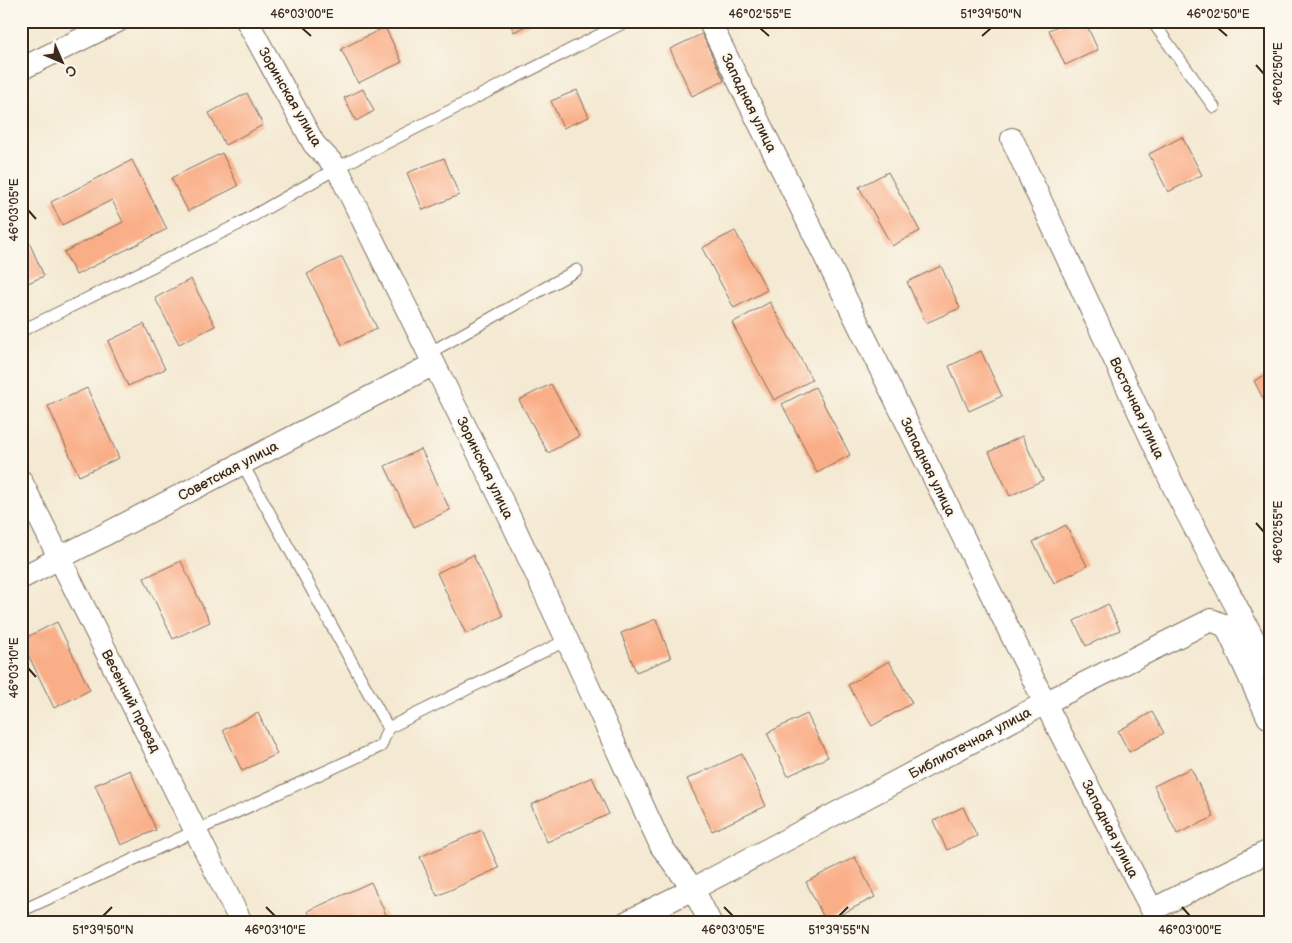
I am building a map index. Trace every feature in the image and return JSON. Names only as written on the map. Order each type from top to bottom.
[{"type":"street","points":[[21,69],[118,21]]},
{"type":"street","name":"Зоринская улица","points":[[247,21],[314,144],[337,168],[432,358],[568,640],[661,846],[694,889],[710,922]]},
{"type":"street","name":"Западная улица","points":[[709,21],[1045,703],[1152,910],[1271,850]]},
{"type":"street","name":"Восточная улица","points":[[1012,139],[1179,498],[1271,672]]},
{"type":"street","name":"Советская улица","points":[[21,578],[242,463],[432,358]]},
{"type":"street","name":"Весенний проезд","points":[[21,481],[241,922]]},
{"type":"street","name":"Библиотечная улица","points":[[627,922],[694,889],[1045,703],[1211,620],[1226,626],[1270,717]]},
{"type":"lane","points":[[21,330],[239,224],[337,168],[627,21]]},
{"type":"lane","points":[[1152,21],[1214,107]]},
{"type":"lane","points":[[432,358],[577,270]]},
{"type":"lane","points":[[242,463],[388,728]]},
{"type":"lane","points":[[22,910],[380,746],[388,728],[568,640]]},
{"type":"building","points":[[509,21],[535,21],[514,32]]},
{"type":"building","points":[[1069,21],[1085,21],[1098,50],[1065,65],[1049,30]]},
{"type":"building","points":[[385,27],[402,62],[358,83],[341,49]]},
{"type":"building","points":[[702,34],[724,81],[692,96],[670,49]]},
{"type":"building","points":[[363,89],[374,111],[356,121],[344,98]]},
{"type":"building","points":[[577,90],[589,117],[563,128],[551,101]]},
{"type":"building","points":[[247,93],[263,125],[225,145],[209,113]]},
{"type":"building","points":[[1182,137],[1202,175],[1168,192],[1149,154]]},
{"type":"building","points":[[222,153],[238,186],[188,211],[171,178]]},
{"type":"building","points":[[444,158],[459,195],[423,210],[407,173]]},
{"type":"building","points":[[132,160],[167,229],[76,275],[64,252],[123,222],[112,200],[62,225],[51,202]]},
{"type":"building","points":[[888,172],[920,231],[892,246],[859,187]]},
{"type":"building","points":[[21,224],[44,276],[21,286]]},
{"type":"building","points":[[735,231],[767,290],[734,308],[702,248]]},
{"type":"building","points":[[342,257],[377,328],[342,345],[307,274]]},
{"type":"building","points":[[941,266],[960,308],[926,323],[907,282]]},
{"type":"building","points":[[191,279],[215,326],[179,344],[155,298]]},
{"type":"building","points":[[770,302],[812,380],[774,400],[732,323]]},
{"type":"building","points":[[144,324],[165,369],[128,386],[108,341]]},
{"type":"building","points":[[981,351],[1002,396],[969,411],[949,366]]},
{"type":"building","points":[[1271,372],[1271,414],[1254,381]]},
{"type":"building","points":[[551,384],[579,436],[548,453],[519,400]]},
{"type":"building","points":[[815,387],[850,455],[817,473],[782,404]]},
{"type":"building","points":[[87,388],[119,458],[79,476],[48,406]]},
{"type":"building","points":[[1022,436],[1043,480],[1010,496],[989,452]]},
{"type":"building","points":[[421,449],[450,510],[414,527],[385,466]]},
{"type":"building","points":[[1066,525],[1087,566],[1054,583],[1033,542]]},
{"type":"building","points":[[473,555],[503,616],[466,634],[437,573]]},
{"type":"building","points":[[181,561],[210,622],[173,639],[144,578]]},
{"type":"building","points":[[1108,604],[1120,630],[1086,646],[1074,621]]},
{"type":"building","points":[[656,619],[671,658],[636,672],[621,633]]},
{"type":"building","points":[[57,622],[90,690],[54,708],[21,640]]},
{"type":"building","points":[[889,661],[912,703],[872,726],[848,685]]},
{"type":"building","points":[[1152,712],[1164,733],[1129,752],[1118,731]]},
{"type":"building","points":[[258,713],[277,754],[242,771],[223,730]]},
{"type":"building","points":[[807,714],[828,757],[788,776],[767,733]]},
{"type":"building","points":[[742,754],[766,806],[712,831],[687,779]]},
{"type":"building","points":[[1191,768],[1214,817],[1177,834],[1154,786]]},
{"type":"building","points":[[130,770],[156,830],[121,845],[95,785]]},
{"type":"building","points":[[592,777],[609,814],[547,842],[531,805]]},
{"type":"building","points":[[963,807],[977,836],[947,850],[933,821]]},
{"type":"building","points":[[482,830],[499,868],[437,896],[420,857]]},
{"type":"building","points":[[855,857],[875,897],[826,922],[806,882]]},
{"type":"building","points":[[371,882],[389,921],[313,922],[308,911]]}]
